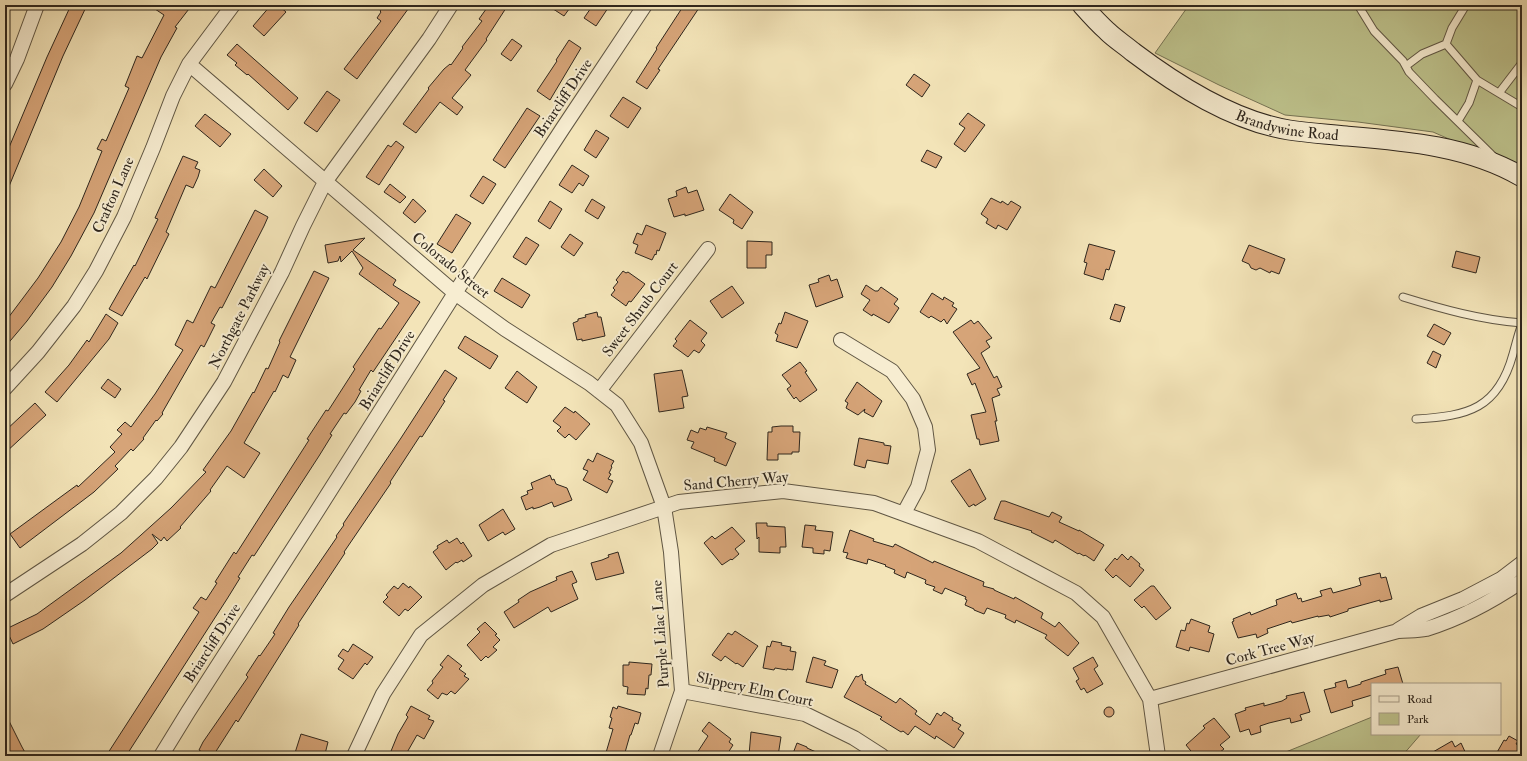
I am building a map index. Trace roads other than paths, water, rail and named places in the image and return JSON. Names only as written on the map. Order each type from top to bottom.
[{"type":"main road","name":"Brandywine Road","points":[[1082,5],[1107,31],[1150,65],[1196,94],[1246,118],[1276,128],[1385,140],[1458,151],[1482,158],[1522,177]]},
{"type":"street","points":[[5,84],[17,59],[37,5]]},
{"type":"street","name":"Crafton Lane","points":[[5,388],[52,335],[74,306],[96,271],[124,217],[173,96],[188,64],[233,5]]},
{"type":"street","name":"Northgate Parkway","points":[[5,595],[82,544],[121,512],[156,478],[181,447],[224,382],[282,272],[325,182],[429,39],[451,5]]},
{"type":"street","name":"Briarcliff Drive","points":[[161,756],[455,293],[646,5]]},
{"type":"street","name":"Colorado Street","points":[[188,64],[455,293],[505,329],[589,383],[617,404],[642,443],[664,507]]},
{"type":"street","name":"Sweet Shrub Court","points":[[599,391],[708,248]]},
{"type":"street","points":[[841,340],[892,371],[913,399],[925,427],[928,450],[918,487],[904,514]]},
{"type":"street","name":"Sand Cherry Way","points":[[354,756],[383,694],[421,635],[483,585],[551,545],[679,502],[783,491],[874,503],[978,541],[1076,593],[1103,617],[1150,699]]},
{"type":"street","name":"Purple Lilac Lane","points":[[660,756],[682,692],[671,552],[664,507]]},
{"type":"street","name":"Cork Tree Way","points":[[1398,631],[1421,616],[1463,599],[1501,579],[1522,563]]},
{"type":"street","name":"Cork Tree Way","points":[[1150,699],[1398,631],[1424,629],[1470,611],[1509,590],[1522,580]]},
{"type":"street","name":"Slippery Elm Court","points":[[682,692],[805,714],[854,738],[882,756]]},
{"type":"street","points":[[1150,699],[1158,756]]},
{"type":"lane","points":[[1358,5],[1374,31],[1434,99],[1505,168]]},
{"type":"lane","points":[[1406,66],[1422,54],[1446,44],[1452,28],[1466,5]]},
{"type":"lane","points":[[1446,44],[1477,80],[1522,107]]},
{"type":"lane","points":[[1499,93],[1522,63]]},
{"type":"lane","points":[[1458,121],[1469,104],[1477,80]]},
{"type":"lane","points":[[1403,297],[1449,311],[1489,320],[1522,324],[1502,384],[1490,398],[1466,412],[1445,417],[1416,419]]}]
